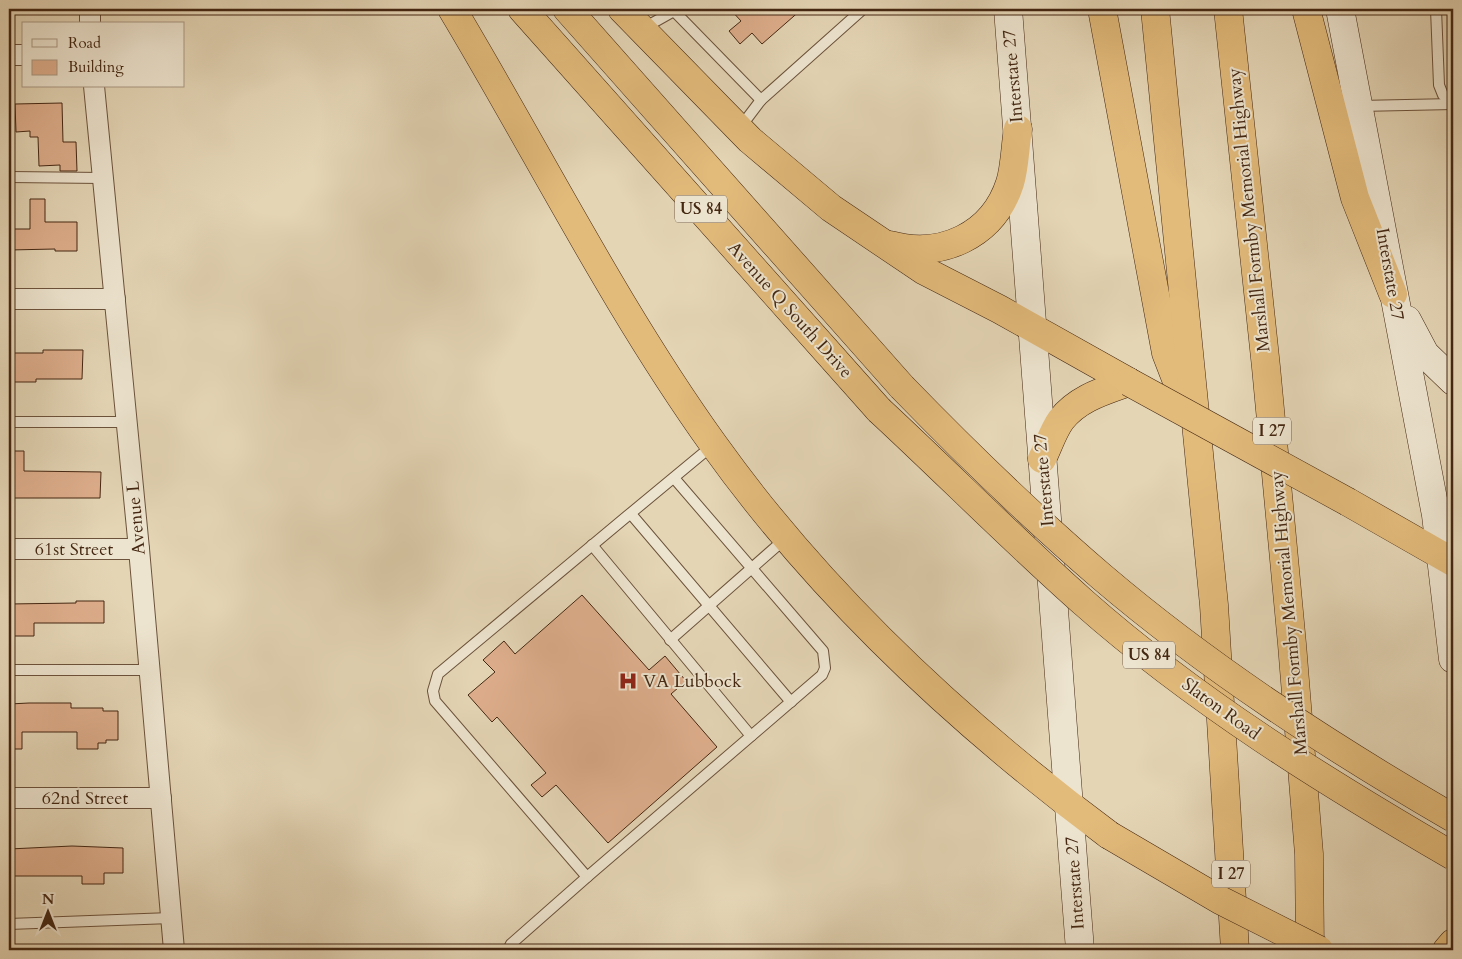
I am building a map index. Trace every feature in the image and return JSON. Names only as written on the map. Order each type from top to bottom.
[{"type":"highway","points":[[452,9],[650,350],[713,445],[786,538],[874,635],[952,708],[1069,805],[1109,835],[1220,900],[1319,950]]},
{"type":"highway","name":"Avenue Q South Drive","points":[[522,9],[879,410]]},
{"type":"highway","name":"Avenue Q South Drive","points":[[567,9],[902,387]]},
{"type":"highway","points":[[622,9],[739,129],[811,192],[923,270],[1032,326],[1129,382],[1348,502],[1449,551]]},
{"type":"highway","points":[[1102,9],[1166,352],[1198,438]]},
{"type":"highway","name":"I 27","points":[[1155,9],[1214,605],[1235,950]]},
{"type":"highway","name":"Marshall Formby Memorial Highway","points":[[1228,9],[1279,501],[1309,854],[1310,950]]},
{"type":"highway","points":[[1306,9],[1355,198],[1393,294]]},
{"type":"highway","points":[[882,243],[903,249],[934,249],[951,246],[980,229],[993,216],[1004,198],[1011,181],[1018,129]]},
{"type":"highway","points":[[1042,459],[1060,421],[1076,405],[1099,392],[1129,382]]},
{"type":"highway","name":"Slaton Road","points":[[902,387],[968,454],[1102,577],[1184,642],[1280,710],[1390,782],[1453,818]]},
{"type":"highway","name":"Slaton Road","points":[[879,410],[1083,602],[1167,669],[1265,740],[1376,811],[1453,856]]},
{"type":"highway","points":[[1309,854],[1319,950]]},
{"type":"highway","points":[[1447,950],[1453,943]]},
{"type":"main road","name":"Interstate 27","points":[[1008,9],[1080,950]]},
{"type":"main road","name":"Interstate 27","points":[[1340,9],[1393,294],[1449,551],[1453,659]]},
{"type":"main road","points":[[1393,294],[1425,354],[1453,382]]},
{"type":"street","points":[[90,9],[90,22]]},
{"type":"street","points":[[9,55],[22,55]]},
{"type":"street","name":"Avenue L","points":[[94,88],[139,549],[174,950]]},
{"type":"street","points":[[9,299],[115,299]]},
{"type":"street","name":"61st Street","points":[[9,549],[139,549]]},
{"type":"street","name":"62nd Street","points":[[9,798],[161,798]]},
{"type":"lane","points":[[739,129],[761,100],[863,9]]},
{"type":"lane","points":[[1436,9],[1439,85],[1443,95],[1453,104]]},
{"type":"lane","points":[[642,29],[676,10],[761,100]]},
{"type":"lane","points":[[1359,106],[1453,104]]},
{"type":"lane","points":[[9,177],[103,178]]},
{"type":"lane","points":[[9,422],[127,422]]},
{"type":"lane","points":[[587,877],[435,701],[433,691],[438,674],[713,445]]},
{"type":"lane","points":[[508,950],[511,944],[587,877],[792,702],[822,675],[825,668],[823,651],[674,478]]},
{"type":"lane","points":[[631,514],[708,607],[792,702]]},
{"type":"lane","points":[[670,640],[786,538]]},
{"type":"lane","points":[[592,546],[751,736]]},
{"type":"lane","points":[[9,670],[150,670]]},
{"type":"lane","points":[[9,924],[171,918]]},
{"type":"building","points":[[730,9],[802,9],[762,44],[752,33],[740,44],[729,31],[741,21]]},
{"type":"building","points":[[62,103],[63,142],[76,142],[77,171],[60,171],[60,165],[39,166],[38,137],[30,137],[30,131],[16,132],[15,104]]},
{"type":"building","points":[[30,199],[45,199],[45,222],[77,222],[77,251],[55,251],[55,249],[9,250],[9,229],[30,229]]},
{"type":"building","points":[[43,350],[83,350],[82,379],[36,379],[36,382],[9,382],[9,353],[43,353]]},
{"type":"building","points":[[9,451],[24,451],[24,471],[101,472],[100,498],[9,498]]},
{"type":"building","points":[[582,595],[649,670],[665,656],[686,681],[671,694],[717,747],[608,843],[556,785],[542,797],[531,785],[546,773],[497,717],[492,722],[468,695],[495,672],[483,660],[504,641],[515,654]]},
{"type":"building","points":[[76,601],[104,601],[104,623],[34,623],[34,636],[9,636],[9,604],[76,603]]},
{"type":"building","points":[[71,703],[71,708],[103,708],[103,711],[118,711],[118,740],[106,740],[106,743],[98,743],[98,749],[77,749],[77,732],[22,732],[22,749],[9,749],[9,704]]},
{"type":"building","points":[[72,846],[123,848],[123,873],[104,873],[104,884],[82,884],[82,876],[9,876],[9,849]]},
{"type":"place","name":"VA Lubbock","points":[[628,681]]}]
